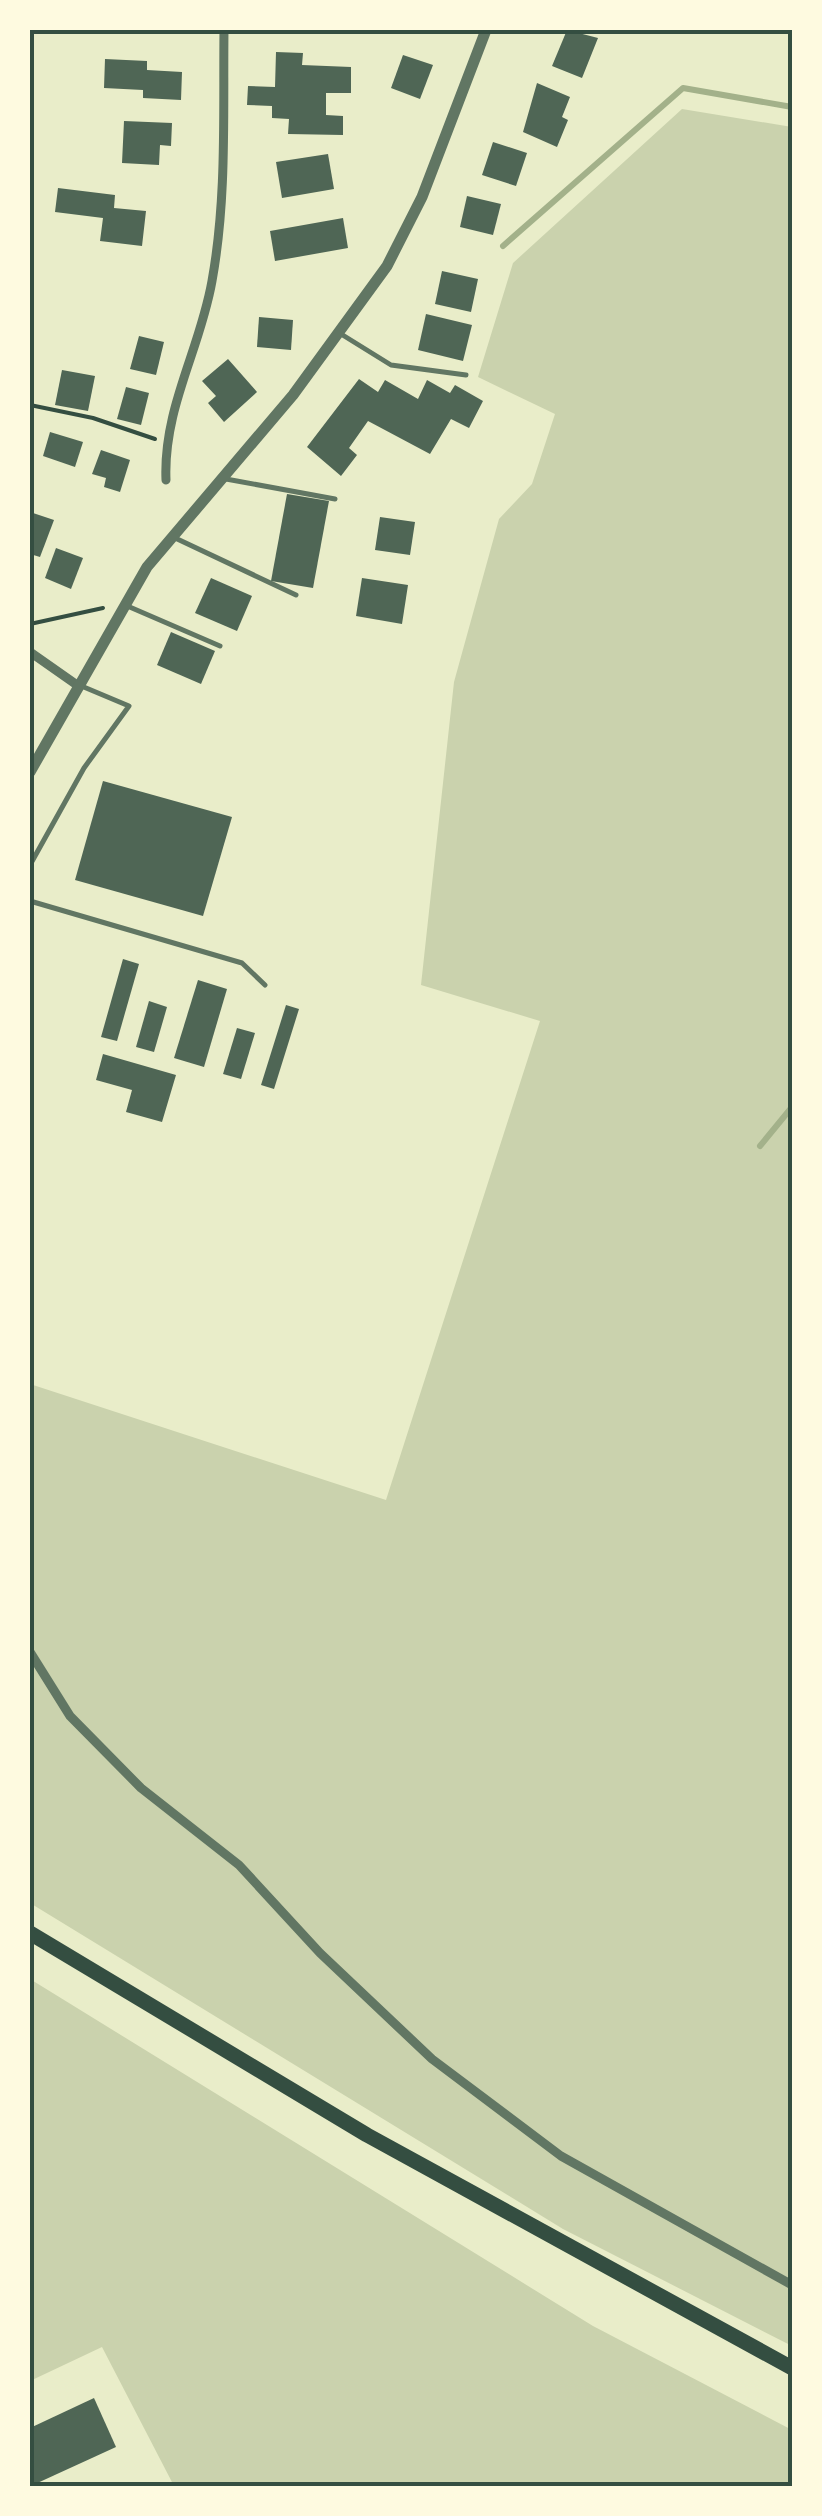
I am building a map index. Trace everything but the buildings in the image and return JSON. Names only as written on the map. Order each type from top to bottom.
[{"type":"main road","points":[[30,1933],[367,2136],[792,2368]]},
{"type":"street","points":[[166,480],[164,442],[212,284],[222,200],[224,30]]},
{"type":"street","points":[[30,772],[122,604],[170,536],[341,334],[387,266],[422,197],[486,30]]},
{"type":"street","points":[[30,652],[78,685]]},
{"type":"street","points":[[30,1652],[70,1716],[117,1764],[239,1865],[320,1953],[432,2059],[561,2156],[792,2285]]},
{"type":"lane","points":[[341,334],[391,364],[466,375]]},
{"type":"lane","points":[[218,478],[335,499]]},
{"type":"lane","points":[[170,536],[296,596]]},
{"type":"lane","points":[[122,604],[220,646]]},
{"type":"lane","points":[[30,865],[84,768],[129,706],[78,685]]},
{"type":"lane","points":[[30,901],[242,962],[265,985]]},
{"type":"path","points":[[30,405],[93,418],[164,442]]},
{"type":"path","points":[[30,624],[122,604]]},
{"type":"green space","points":[[682,109],[792,127],[792,2346],[563,2229],[30,1903],[30,1384],[386,1500],[540,1021],[421,985],[454,682],[499,519],[532,484],[555,414],[478,377],[513,263]]},
{"type":"green space","points":[[30,1979],[593,2326],[792,2430],[792,2486],[174,2486],[102,2347],[30,2381]]},
{"type":"waterway","points":[[503,246],[683,88],[792,107]]},
{"type":"waterway","points":[[760,1146],[792,1107]]}]
